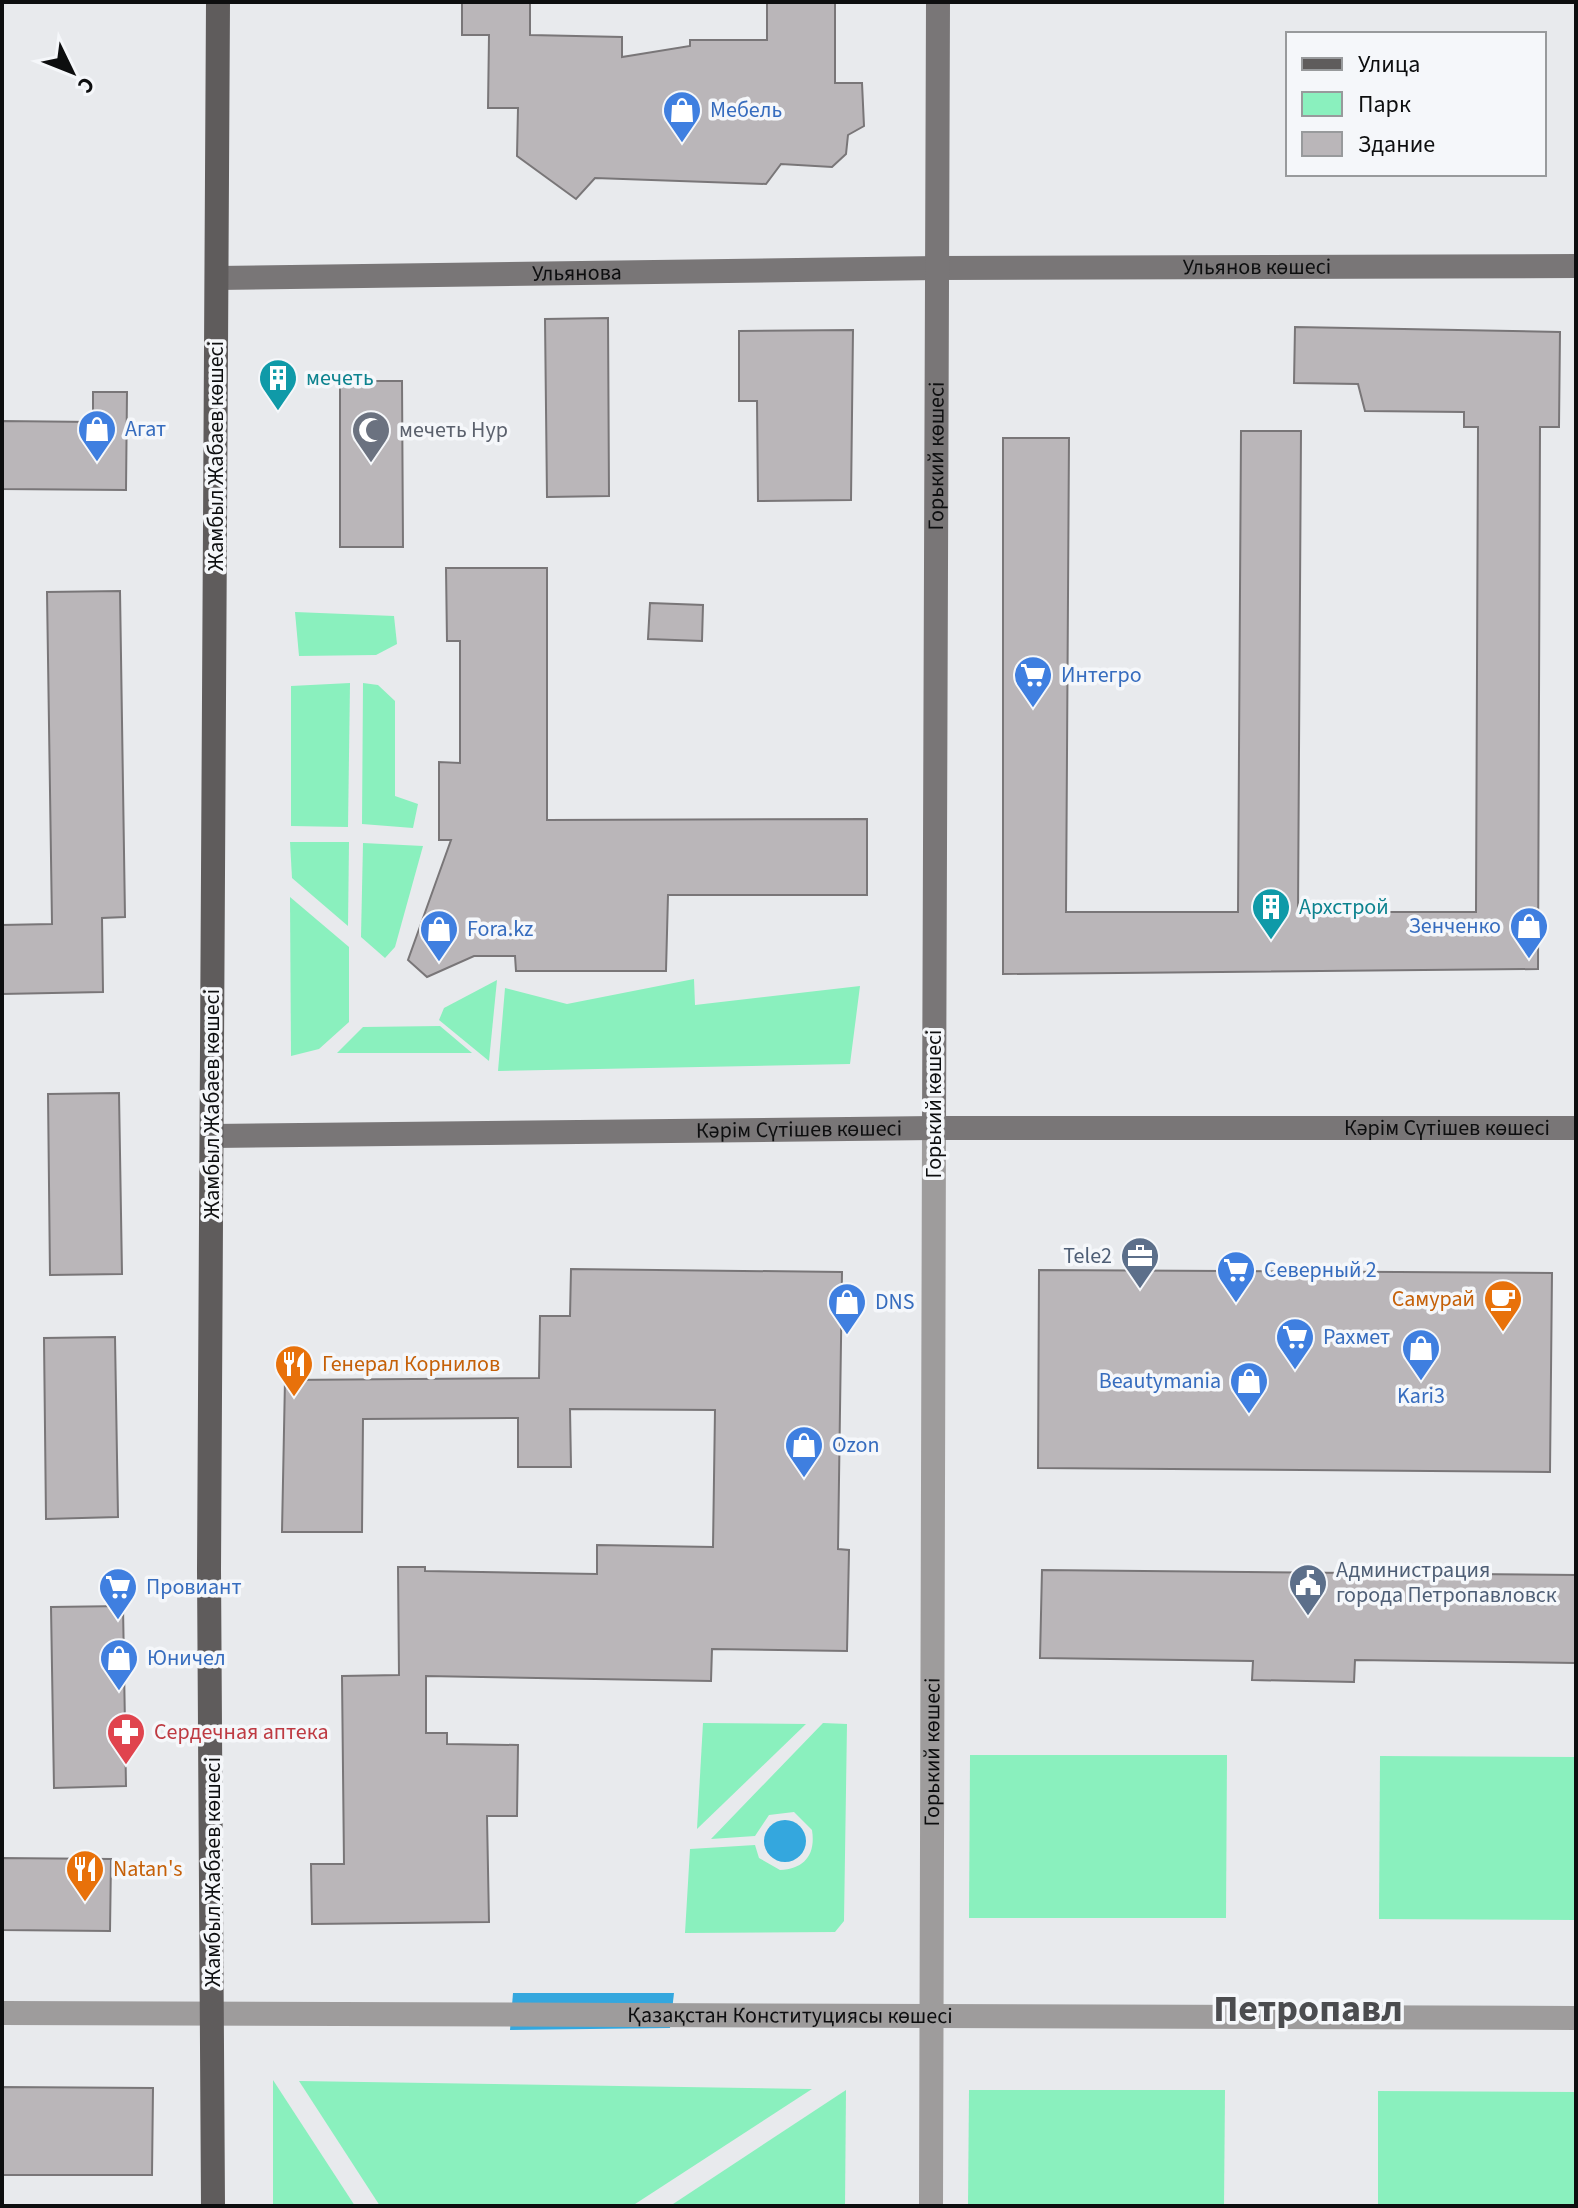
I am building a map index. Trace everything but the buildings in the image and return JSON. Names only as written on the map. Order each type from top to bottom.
[{"type":"main road","name":"Жамбыл Жабаев көшесі","points":[[213,2206],[209,1570],[218,2]]},
{"type":"main road","name":"Горький көшесі","points":[[934,1128],[938,2]]},
{"type":"main road","name":"Ульянов көшесі","points":[[938,268],[1576,266]]},
{"type":"main road","name":"Ульянова","points":[[217,278],[938,268]]},
{"type":"main road","name":"Кәрім Сүтішев көшесі","points":[[213,1136],[934,1128],[1576,1128]]},
{"type":"street","name":"Горький көшесі","points":[[931,2206],[934,1128]]},
{"type":"street","name":"Қазақстан Конституциясы көшесі","points":[[2,2013],[1576,2018]]},
{"type":"green space","points":[[295,612],[394,616],[397,644],[376,655],[299,656]]},
{"type":"green space","points":[[350,683],[348,827],[291,826],[291,686]]},
{"type":"green space","points":[[363,683],[378,685],[395,701],[395,796],[418,804],[413,828],[362,824]]},
{"type":"green space","points":[[290,842],[349,842],[348,926],[292,878]]},
{"type":"green space","points":[[363,843],[423,846],[395,947],[385,958],[361,937]]},
{"type":"green space","points":[[290,897],[349,947],[349,1022],[319,1049],[291,1056]]},
{"type":"green space","points":[[694,979],[695,1005],[860,986],[850,1064],[498,1071],[505,988],[567,1004]]},
{"type":"green space","points":[[497,980],[489,1061],[439,1020],[444,1008]]},
{"type":"green space","points":[[440,1026],[472,1053],[337,1053],[363,1027]]},
{"type":"green space","points":[[703,1723],[806,1724],[697,1829]]},
{"type":"green space","points":[[823,1723],[847,1724],[844,1921],[835,1932],[685,1933],[690,1849],[755,1845],[759,1858],[780,1870],[796,1867],[810,1853],[812,1830],[794,1812],[769,1815],[755,1836],[711,1839]]},
{"type":"green space","points":[[970,1755],[1227,1755],[1226,1918],[969,1918]]},
{"type":"green space","points":[[1380,1756],[1576,1757],[1576,1920],[1379,1919]]},
{"type":"green space","points":[[273,2080],[355,2206],[273,2206]]},
{"type":"green space","points":[[299,2081],[812,2089],[632,2206],[380,2206]]},
{"type":"green space","points":[[846,2090],[845,2206],[670,2206]]},
{"type":"green space","points":[[969,2090],[1225,2090],[1224,2206],[968,2206]]},
{"type":"green space","points":[[1378,2091],[1576,2092],[1576,2206],[1378,2206]]},
{"type":"water","points":[[785,1820],[800,1826],[806,1841],[800,1856],[785,1862],[770,1856],[764,1841],[770,1826]]},
{"type":"water","points":[[513,1993],[674,1993],[670,2028],[510,2030]]},
{"type":"place","name":"Мебель","points":[[682,144]]},
{"type":"place","name":"мечеть","points":[[278,412]]},
{"type":"place","name":"Агат","points":[[97,463]]},
{"type":"place","name":"мечеть Нур","points":[[371,464]]},
{"type":"place","name":"Интегро","points":[[1033,709]]},
{"type":"place","name":"Архстрой","points":[[1271,941]]},
{"type":"place","name":"Зенченко","points":[[1529,960]]},
{"type":"place","name":"Fora.kz","points":[[439,963]]},
{"type":"place","name":"Tele2","points":[[1140,1290]]},
{"type":"place","name":"Северный 2","points":[[1236,1304]]},
{"type":"place","name":"Самурай","points":[[1503,1333]]},
{"type":"place","name":"DNS","points":[[847,1336]]},
{"type":"place","name":"Рахмет","points":[[1295,1371]]},
{"type":"place","name":"Kari3","points":[[1421,1382]]},
{"type":"place","name":"Генерал Корнилов","points":[[294,1398]]},
{"type":"place","name":"Beautymania","points":[[1249,1415]]},
{"type":"place","name":"Ozon","points":[[804,1479]]},
{"type":"place","name":"Администрация города Петропавловск","points":[[1308,1617]]},
{"type":"place","name":"Провиант","points":[[118,1621]]},
{"type":"place","name":"Юничел","points":[[119,1692]]},
{"type":"place","name":"Сердечная аптека","points":[[126,1766]]},
{"type":"place","name":"Natan's","points":[[85,1903]]},
{"type":"district","name":"Петропавл","points":[[1308,2009]]}]
